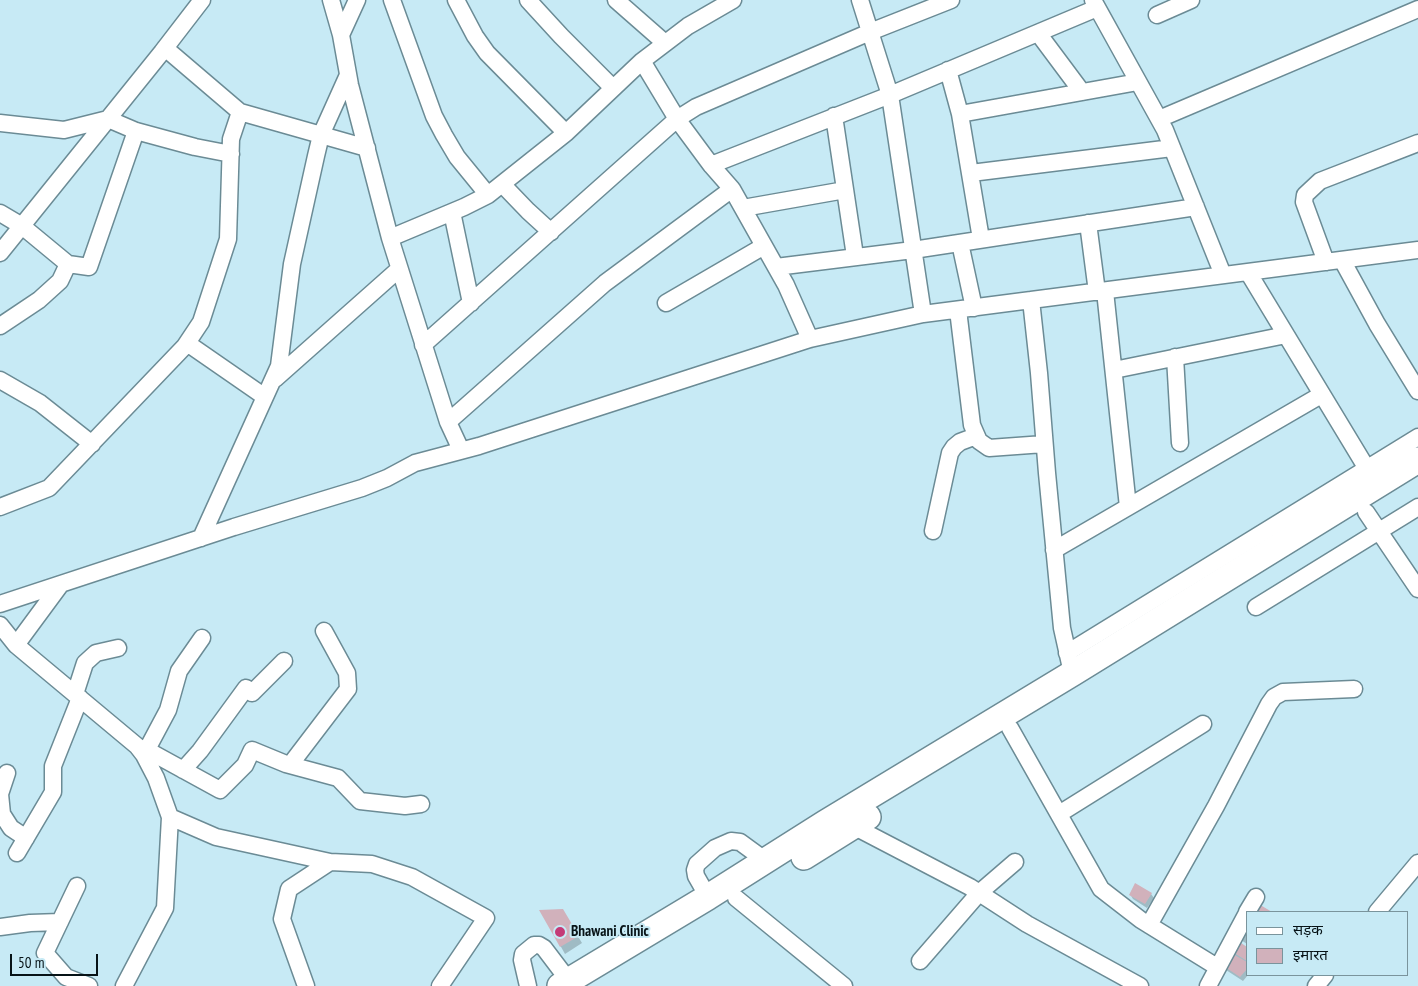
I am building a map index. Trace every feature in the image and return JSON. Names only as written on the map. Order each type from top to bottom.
[{"type":"highway","points":[[564,984],[766,861],[1070,663],[1372,477],[1418,460]]},
{"type":"highway","points":[[593,986],[1010,728],[1372,522],[1418,480]]},
{"type":"street","points":[[0,253],[202,0]]},
{"type":"street","points":[[331,0],[341,35],[348,74],[366,148],[390,238],[448,422],[461,450]]},
{"type":"street","points":[[341,35],[357,0]]},
{"type":"street","points":[[392,0],[434,116],[457,157],[488,195]]},
{"type":"street","points":[[456,0],[475,36],[488,53],[566,133]]},
{"type":"street","points":[[528,0],[613,88]]},
{"type":"street","points":[[616,0],[664,43]]},
{"type":"street","points":[[390,238],[488,195],[566,133],[642,61],[664,43],[688,26],[733,0]]},
{"type":"street","points":[[860,0],[890,95],[923,314]]},
{"type":"street","points":[[423,345],[677,118],[696,107],[870,32],[951,0]]},
{"type":"street","points":[[1157,15],[1191,0]]},
{"type":"street","points":[[711,164],[890,95],[1038,33],[1095,4],[1159,119],[1223,276]]},
{"type":"street","points":[[1159,119],[1418,9]]},
{"type":"street","points":[[1038,33],[1082,92]]},
{"type":"street","points":[[165,48],[240,112],[366,148]]},
{"type":"street","points":[[642,61],[677,118],[732,190],[743,208],[786,285],[810,339]]},
{"type":"street","points":[[948,70],[960,114],[981,239]]},
{"type":"street","points":[[201,538],[279,366],[292,264],[321,135],[348,74]]},
{"type":"street","points":[[960,114],[1138,82]]},
{"type":"street","points":[[0,507],[50,488],[187,343],[201,322],[228,239],[231,139],[240,112]]},
{"type":"street","points":[[834,116],[855,256]]},
{"type":"street","points":[[0,123],[64,130],[108,119],[136,131],[195,147],[231,154]]},
{"type":"street","points":[[0,213],[22,226],[68,264],[89,266],[136,131]]},
{"type":"street","points":[[1326,262],[1304,202],[1305,195],[1311,187],[1320,181],[1418,143]]},
{"type":"street","points":[[971,172],[1172,148]]},
{"type":"street","points":[[502,184],[551,232]]},
{"type":"street","points":[[448,422],[605,283],[732,190]]},
{"type":"street","points":[[743,208],[845,190]]},
{"type":"street","points":[[776,268],[855,256],[913,250],[1196,207]]},
{"type":"street","points":[[452,212],[471,303]]},
{"type":"street","points":[[1088,223],[1114,370],[1128,507]]},
{"type":"street","points":[[960,242],[966,309],[972,426],[976,436],[979,441],[989,448],[1044,444]]},
{"type":"street","points":[[666,303],[764,246]]},
{"type":"street","points":[[0,604],[201,538],[362,488],[388,478],[415,463],[655,390],[810,339],[923,314],[1418,250]]},
{"type":"street","points":[[1342,260],[1377,324],[1418,391]]},
{"type":"street","points":[[0,326],[39,300],[60,281],[68,264]]},
{"type":"street","points":[[268,390],[399,269]]},
{"type":"street","points":[[1248,272],[1372,477],[1418,437]]},
{"type":"street","points":[[1030,300],[1039,373],[1062,628],[1070,663]]},
{"type":"street","points":[[1114,370],[1286,335]]},
{"type":"street","points":[[187,343],[268,390]]},
{"type":"street","points":[[1175,358],[1180,443]]},
{"type":"street","points":[[0,380],[40,403],[92,444]]},
{"type":"street","points":[[1054,550],[1321,395]]},
{"type":"street","points":[[933,531],[950,454],[960,442],[976,436]]},
{"type":"street","points":[[1256,607],[1372,522],[1418,507]]},
{"type":"street","points":[[1372,522],[1418,589]]},
{"type":"street","points":[[16,646],[61,584]]},
{"type":"street","points":[[0,625],[16,646],[146,753],[220,790],[245,764],[252,750],[290,765],[338,778],[360,801],[405,806],[421,804]]},
{"type":"street","points":[[290,765],[348,689],[348,673],[324,632]]},
{"type":"street","points":[[124,986],[165,908],[170,817],[146,753],[168,710],[179,671],[202,638]]},
{"type":"street","points":[[18,853],[53,792],[53,766],[78,696],[85,664],[96,653],[118,648]]},
{"type":"street","points":[[183,770],[200,751],[246,688],[252,693],[284,661]]},
{"type":"street","points":[[1149,925],[1216,806],[1274,697],[1283,692],[1354,690]]},
{"type":"street","points":[[1059,814],[1203,724]]},
{"type":"street","points":[[1010,728],[1101,889],[1134,915],[1217,967]]},
{"type":"street","points":[[7,773],[0,794],[2,814],[11,828],[26,838]]},
{"type":"street","points":[[170,817],[216,837],[330,862],[372,864],[412,877],[486,918],[440,986]]},
{"type":"street","points":[[854,826],[979,893],[1027,924],[1140,986]]},
{"type":"street","points":[[708,897],[696,876],[695,870],[697,864],[715,848],[731,840],[740,842],[766,861]]},
{"type":"street","points":[[306,986],[282,919],[289,889],[330,862]]},
{"type":"street","points":[[920,960],[979,893],[1015,862]]},
{"type":"street","points":[[1378,911],[1418,864]]},
{"type":"street","points":[[77,886],[45,953],[63,982],[89,986]]},
{"type":"street","points":[[1248,911],[1256,897]]},
{"type":"street","points":[[736,898],[844,986]]},
{"type":"street","points":[[1208,986],[1246,915]]},
{"type":"street","points":[[0,928],[30,922],[60,922]]},
{"type":"street","points":[[528,986],[522,960],[523,954],[534,945],[544,948],[564,984]]},
{"type":"street","points":[[1316,986],[1324,976]]},
{"type":"building","points":[[1135,883],[1152,893],[1145,904],[1129,895]]},
{"type":"building","points":[[1257,903],[1270,911],[1253,911]]},
{"type":"building","points":[[563,909],[579,936],[560,947],[539,910]]},
{"type":"building","points":[[1238,941],[1246,946],[1246,960],[1231,951]]},
{"type":"building","points":[[1231,953],[1246,961],[1246,970],[1240,977],[1222,965]]},
{"type":"place","name":"Bhawani Clinic","points":[[560,932]]}]
